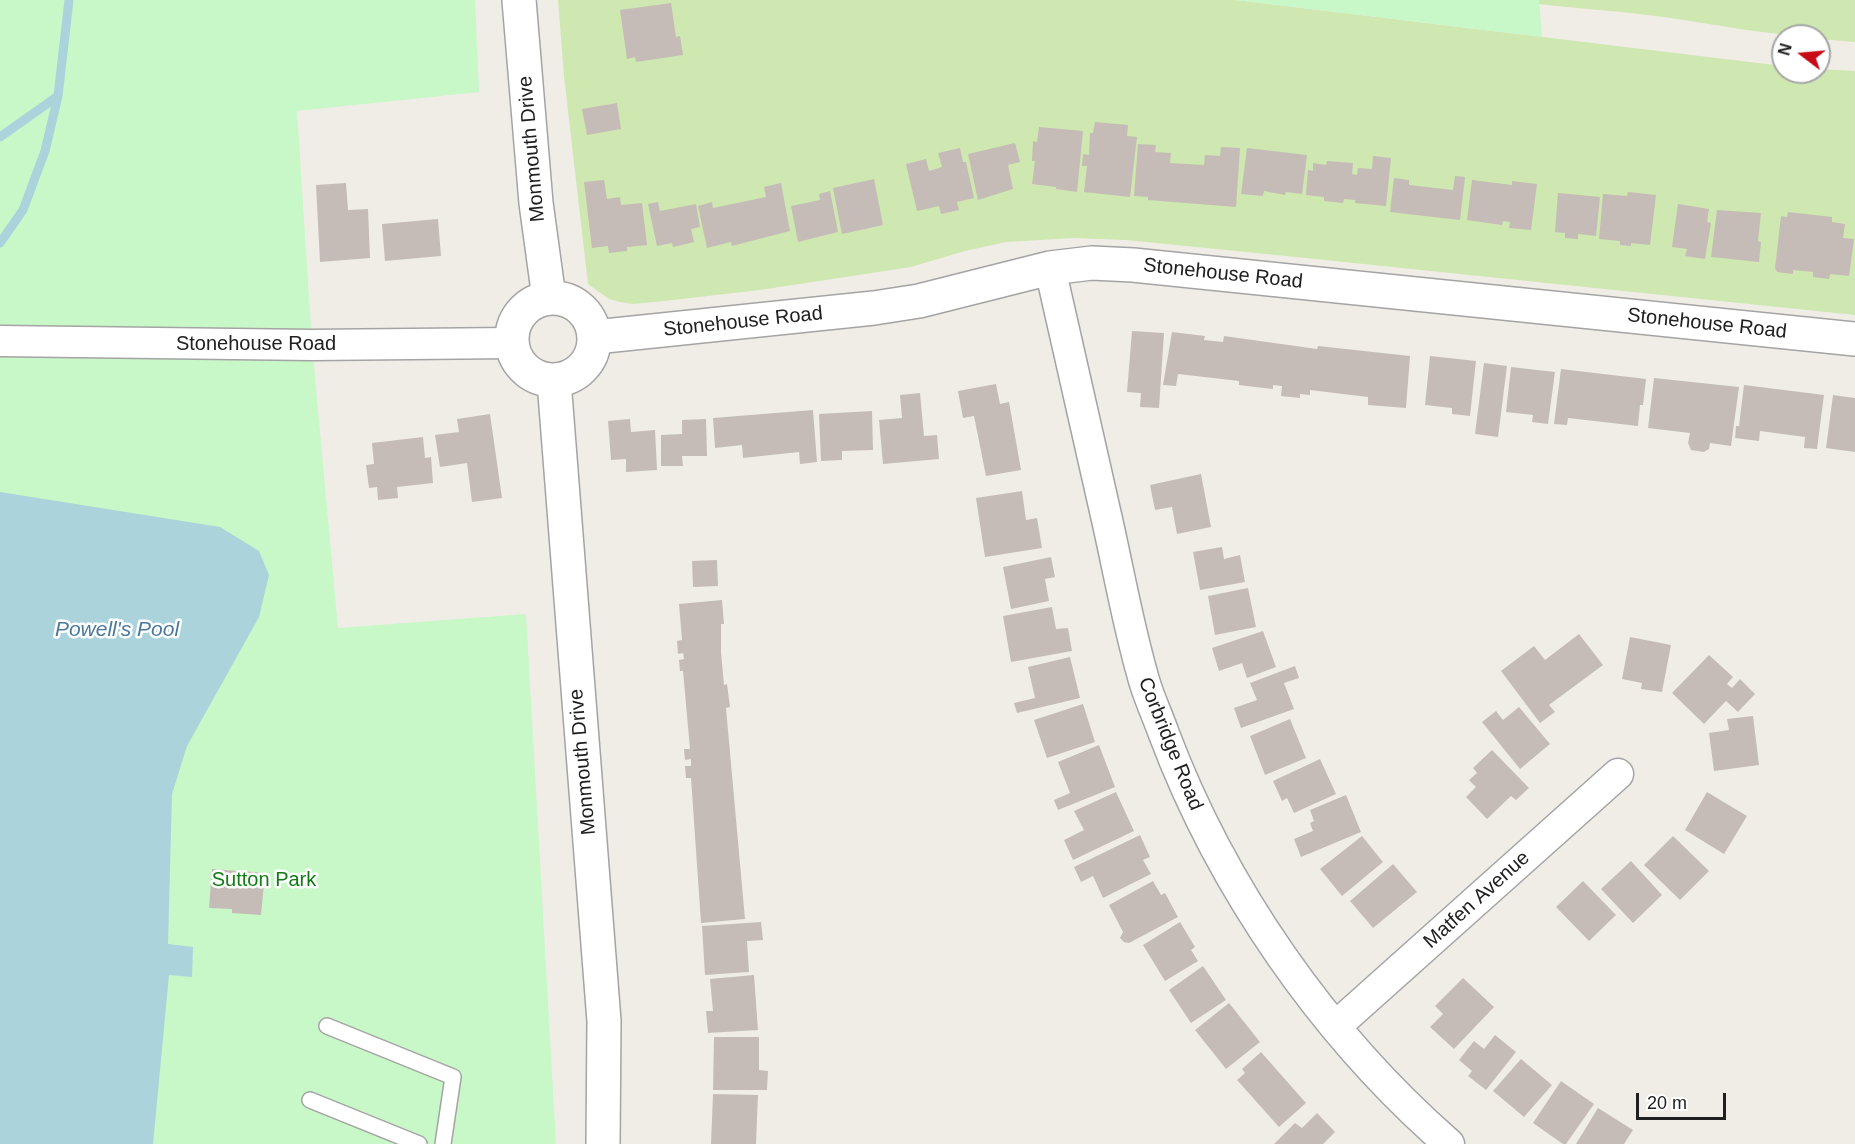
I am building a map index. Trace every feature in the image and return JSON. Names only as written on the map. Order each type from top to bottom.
[{"type":"street","name":"Monmouth Drive","points":[[519,0],[536,202],[549,298]]},
{"type":"street","name":"Stonehouse Road","points":[[595,337],[919,301],[1050,268],[1092,263],[1133,265],[1855,339]]},
{"type":"street","name":"Corbridge Road","points":[[1050,268],[1142,675],[1180,777],[1209,838],[1249,907],[1291,970],[1370,1069],[1421,1120],[1449,1144]]},
{"type":"street","points":[[549,298],[572,302],[588,315],[595,337],[590,359],[574,376],[554,381],[536,378],[520,365],[511,343],[518,316],[530,304],[549,298]]},
{"type":"street","name":"Stonehouse Road","points":[[0,341],[312,345],[511,343]]},
{"type":"street","name":"Monmouth Drive","points":[[554,381],[604,1021],[603,1144]]},
{"type":"street","name":"Matfen Avenue","points":[[1336,1026],[1618,774]]},
{"type":"lane","points":[[327,1026],[453,1077],[443,1144]]},
{"type":"lane","points":[[310,1100],[419,1144]]},
{"type":"green space","name":"Sutton Park","points":[[0,0],[475,0],[479,92],[297,111],[312,345],[338,628],[526,614],[556,1144],[0,1144]]},
{"type":"green space","points":[[558,0],[1236,0],[1771,65],[1771,84],[1831,84],[1831,70],[1855,71],[1855,315],[1126,240],[1074,238],[1006,242],[911,267],[760,290],[633,304],[620,302],[609,299],[588,284],[564,76]]},
{"type":"green space","points":[[1236,0],[1539,0],[1542,37]]},
{"type":"green space","points":[[1539,0],[1855,0],[1855,42],[1831,40],[1831,24],[1771,24],[1771,33],[1648,15],[1539,4]]},
{"type":"water","name":"Powell's Pool","points":[[0,492],[220,527],[259,551],[269,575],[259,617],[187,746],[172,794],[168,944],[193,947],[192,977],[169,975],[153,1144],[0,1144]]},
{"type":"building","points":[[671,3],[676,37],[680,36],[683,55],[636,62],[635,57],[627,59],[620,10]]},
{"type":"building","points":[[617,103],[621,129],[587,135],[582,109]]},
{"type":"building","points":[[1095,122],[1128,125],[1127,136],[1137,137],[1130,197],[1084,192],[1087,166],[1082,166],[1083,154],[1089,155],[1090,133],[1093,133]]},
{"type":"building","points":[[1039,127],[1083,131],[1077,192],[1032,184],[1035,161],[1032,161],[1033,141],[1037,142]]},
{"type":"building","points":[[1015,143],[1020,162],[1008,165],[1013,189],[978,200],[968,154]]},
{"type":"building","points":[[1138,144],[1156,145],[1155,152],[1171,153],[1170,163],[1204,165],[1205,155],[1220,156],[1221,147],[1240,148],[1236,207],[1148,200],[1148,197],[1134,196]]},
{"type":"building","points":[[960,148],[963,162],[966,162],[974,198],[957,202],[959,210],[941,214],[939,206],[917,211],[906,164],[926,159],[929,171],[942,167],[938,153]]},
{"type":"building","points":[[1247,148],[1307,155],[1302,194],[1286,192],[1285,195],[1264,191],[1263,196],[1241,194]]},
{"type":"building","points":[[1373,156],[1391,158],[1386,206],[1355,203],[1355,200],[1344,199],[1343,203],[1324,201],[1324,197],[1306,195],[1308,170],[1313,171],[1313,163],[1326,165],[1327,161],[1353,163],[1352,174],[1357,175],[1358,168],[1372,169]]},
{"type":"building","points":[[1455,176],[1465,177],[1460,220],[1390,212],[1394,178],[1409,180],[1409,185],[1453,190]]},
{"type":"building","points":[[874,179],[883,225],[842,234],[833,188]]},
{"type":"building","points":[[604,180],[607,199],[620,197],[621,205],[642,203],[647,245],[627,247],[627,251],[609,253],[608,246],[592,248],[584,182]]},
{"type":"building","points":[[1472,180],[1512,185],[1512,181],[1537,184],[1531,230],[1509,228],[1510,222],[1503,221],[1502,225],[1467,220]]},
{"type":"building","points":[[346,183],[348,210],[368,209],[370,258],[320,262],[316,185]]},
{"type":"building","points":[[781,183],[790,231],[732,246],[731,242],[707,248],[698,206],[712,202],[713,208],[766,197],[764,187]]},
{"type":"building","points":[[830,191],[838,232],[798,242],[791,206],[820,200],[819,194]]},
{"type":"building","points":[[1628,192],[1656,195],[1650,245],[1631,243],[1631,246],[1620,245],[1620,241],[1599,239],[1603,194],[1627,196]]},
{"type":"building","points":[[1558,193],[1600,197],[1596,236],[1578,234],[1578,239],[1565,238],[1565,233],[1555,232]]},
{"type":"building","points":[[658,202],[660,211],[696,204],[700,227],[691,229],[694,242],[673,247],[672,243],[657,246],[648,204]]},
{"type":"building","points":[[1678,204],[1709,209],[1707,222],[1711,223],[1705,259],[1685,256],[1687,249],[1672,247]]},
{"type":"building","points":[[1717,210],[1761,213],[1758,241],[1761,242],[1759,262],[1711,257]]},
{"type":"building","points":[[1788,212],[1832,217],[1832,222],[1845,224],[1843,238],[1854,239],[1849,276],[1830,274],[1829,279],[1813,277],[1813,272],[1793,270],[1793,274],[1777,272],[1775,268],[1781,216],[1787,217]]},
{"type":"building","points":[[438,219],[441,256],[385,261],[382,224]]},
{"type":"building","points":[[1132,331],[1164,333],[1159,408],[1140,407],[1141,393],[1127,392]]},
{"type":"building","points":[[1172,332],[1205,336],[1204,340],[1223,342],[1224,336],[1317,349],[1318,346],[1410,356],[1406,408],[1368,405],[1368,397],[1310,390],[1310,395],[1300,394],[1300,398],[1281,396],[1282,386],[1273,385],[1273,389],[1255,387],[1239,385],[1239,381],[1178,374],[1176,386],[1163,385]]},
{"type":"building","points":[[1430,356],[1476,361],[1470,416],[1452,414],[1452,408],[1425,405]]},
{"type":"building","points":[[1484,363],[1507,366],[1498,437],[1475,434]]},
{"type":"building","points":[[1511,367],[1555,372],[1548,424],[1532,422],[1533,415],[1506,412]]},
{"type":"building","points":[[1561,369],[1646,379],[1638,426],[1568,418],[1567,425],[1554,424]]},
{"type":"building","points":[[1654,378],[1739,387],[1731,446],[1710,443],[1709,449],[1704,452],[1691,450],[1688,443],[1690,433],[1648,428]]},
{"type":"building","points":[[996,384],[1000,404],[1009,402],[1021,470],[986,476],[974,416],[963,418],[958,391]]},
{"type":"building","points":[[1744,385],[1824,395],[1817,449],[1804,448],[1805,437],[1760,431],[1759,441],[1735,438],[1736,426],[1739,426]]},
{"type":"building","points":[[920,393],[924,436],[937,435],[939,459],[883,464],[879,420],[902,418],[900,395]]},
{"type":"building","points":[[1833,395],[1855,398],[1855,452],[1826,448]]},
{"type":"building","points":[[813,410],[817,462],[800,464],[799,452],[743,458],[742,445],[715,448],[713,418]]},
{"type":"building","points":[[872,411],[873,450],[842,451],[842,460],[821,461],[819,414]]},
{"type":"building","points":[[490,414],[502,498],[472,502],[467,463],[440,467],[435,435],[459,432],[457,419]]},
{"type":"building","points":[[630,419],[631,432],[655,430],[657,470],[626,472],[626,459],[611,460],[608,421]]},
{"type":"building","points":[[706,419],[707,456],[682,456],[683,466],[661,466],[661,435],[682,434],[682,420]]},
{"type":"building","points":[[423,437],[425,458],[431,457],[433,483],[397,487],[398,498],[378,500],[377,487],[369,488],[366,465],[374,464],[372,443]]},
{"type":"building","points":[[1201,474],[1211,527],[1177,534],[1172,507],[1155,510],[1150,485]]},
{"type":"building","points":[[1022,491],[1026,520],[1037,518],[1042,548],[985,557],[976,498]]},
{"type":"building","points":[[1222,547],[1224,559],[1240,555],[1245,582],[1200,590],[1193,552]]},
{"type":"building","points":[[1051,557],[1055,577],[1045,579],[1049,601],[1011,609],[1003,567]]},
{"type":"building","points":[[717,560],[718,586],[693,587],[692,561]]},
{"type":"building","points":[[1248,588],[1256,627],[1215,635],[1208,596]]},
{"type":"building","points":[[722,600],[724,624],[721,624],[721,652],[724,685],[727,684],[730,707],[726,708],[745,919],[701,923],[691,778],[686,778],[685,766],[691,766],[691,759],[685,760],[684,749],[690,749],[683,671],[680,671],[679,660],[684,659],[683,653],[678,654],[677,641],[682,640],[679,604]]},
{"type":"building","points":[[1052,607],[1056,629],[1068,628],[1072,651],[1011,662],[1003,616]]},
{"type":"building","points":[[1263,631],[1276,667],[1247,678],[1242,663],[1219,671],[1212,648]]},
{"type":"building","points":[[1579,634],[1603,665],[1549,705],[1555,712],[1540,723],[1501,671],[1534,646],[1545,660]]},
{"type":"building","points":[[1630,637],[1671,645],[1662,692],[1641,689],[1642,683],[1622,679]]},
{"type":"building","points":[[1709,655],[1733,677],[1727,684],[1732,688],[1740,679],[1755,694],[1738,712],[1726,701],[1704,724],[1672,693]]},
{"type":"building","points":[[1070,657],[1080,698],[1017,713],[1014,703],[1035,698],[1028,667]]},
{"type":"building","points":[[1295,666],[1299,678],[1284,683],[1294,709],[1241,728],[1234,708],[1257,700],[1250,683]]},
{"type":"building","points":[[1083,704],[1095,742],[1047,758],[1034,720]]},
{"type":"building","points":[[1519,707],[1550,744],[1520,769],[1482,722],[1496,711],[1503,720]]},
{"type":"building","points":[[1753,716],[1759,765],[1714,771],[1709,733],[1729,730],[1727,719]]},
{"type":"building","points":[[1290,719],[1306,758],[1265,775],[1250,736]]},
{"type":"building","points":[[1099,745],[1115,787],[1058,810],[1054,800],[1070,793],[1058,762]]},
{"type":"building","points":[[1492,750],[1529,788],[1516,800],[1511,796],[1487,819],[1466,797],[1476,787],[1469,780],[1477,773],[1473,768]]},
{"type":"building","points":[[1320,759],[1336,794],[1294,813],[1287,798],[1282,801],[1273,781]]},
{"type":"building","points":[[1116,792],[1134,831],[1073,860],[1064,840],[1084,830],[1074,811]]},
{"type":"building","points":[[1707,792],[1747,816],[1724,854],[1685,830]]},
{"type":"building","points":[[1346,795],[1361,832],[1301,857],[1294,839],[1313,831],[1310,823],[1314,821],[1310,810]]},
{"type":"building","points":[[1140,835],[1150,857],[1143,860],[1151,874],[1103,898],[1093,876],[1081,882],[1074,867]]},
{"type":"building","points":[[1362,836],[1383,862],[1342,896],[1320,869]]},
{"type":"building","points":[[1673,836],[1709,871],[1680,900],[1644,865]]},
{"type":"building","points":[[1631,861],[1662,895],[1633,923],[1601,889]]},
{"type":"building","points":[[1393,864],[1417,892],[1373,928],[1350,901]]},
{"type":"building","points":[[212,869],[265,873],[261,915],[232,913],[232,909],[209,908]]},
{"type":"building","points":[[1153,881],[1161,895],[1165,893],[1178,917],[1129,943],[1124,942],[1120,938],[1123,932],[1109,905]]},
{"type":"building","points":[[1583,881],[1616,915],[1589,941],[1556,907]]},
{"type":"building","points":[[761,922],[763,940],[747,941],[749,972],[705,975],[702,926]]},
{"type":"building","points":[[1180,922],[1195,947],[1191,950],[1198,961],[1165,981],[1143,945]]},
{"type":"building","points":[[1203,966],[1226,1000],[1191,1023],[1169,990]]},
{"type":"building","points":[[754,975],[758,1030],[708,1033],[706,1011],[713,1011],[710,979]]},
{"type":"building","points":[[1463,978],[1494,1007],[1454,1049],[1430,1027],[1443,1014],[1435,1006]]},
{"type":"building","points":[[1229,1003],[1260,1042],[1226,1069],[1195,1030]]},
{"type":"building","points":[[1495,1035],[1516,1052],[1486,1090],[1468,1076],[1472,1071],[1459,1060],[1474,1041],[1484,1049]]},
{"type":"building","points":[[714,1037],[759,1037],[759,1070],[768,1071],[767,1090],[713,1090]]},
{"type":"building","points":[[1261,1052],[1306,1103],[1279,1127],[1237,1080],[1245,1073],[1242,1069]]},
{"type":"building","points":[[1521,1059],[1552,1085],[1524,1117],[1493,1091]]},
{"type":"building","points":[[1561,1081],[1594,1104],[1566,1144],[1533,1123]]},
{"type":"building","points":[[713,1094],[758,1095],[756,1144],[711,1144]]},
{"type":"building","points":[[1598,1108],[1633,1130],[1624,1144],[1576,1144]]},
{"type":"building","points":[[1317,1113],[1335,1132],[1323,1144],[1274,1144],[1295,1123],[1302,1128]]},
{"type":"waterway","points":[[0,137],[58,96],[69,0]]},
{"type":"waterway","points":[[0,243],[23,210],[45,151],[58,96]]}]
